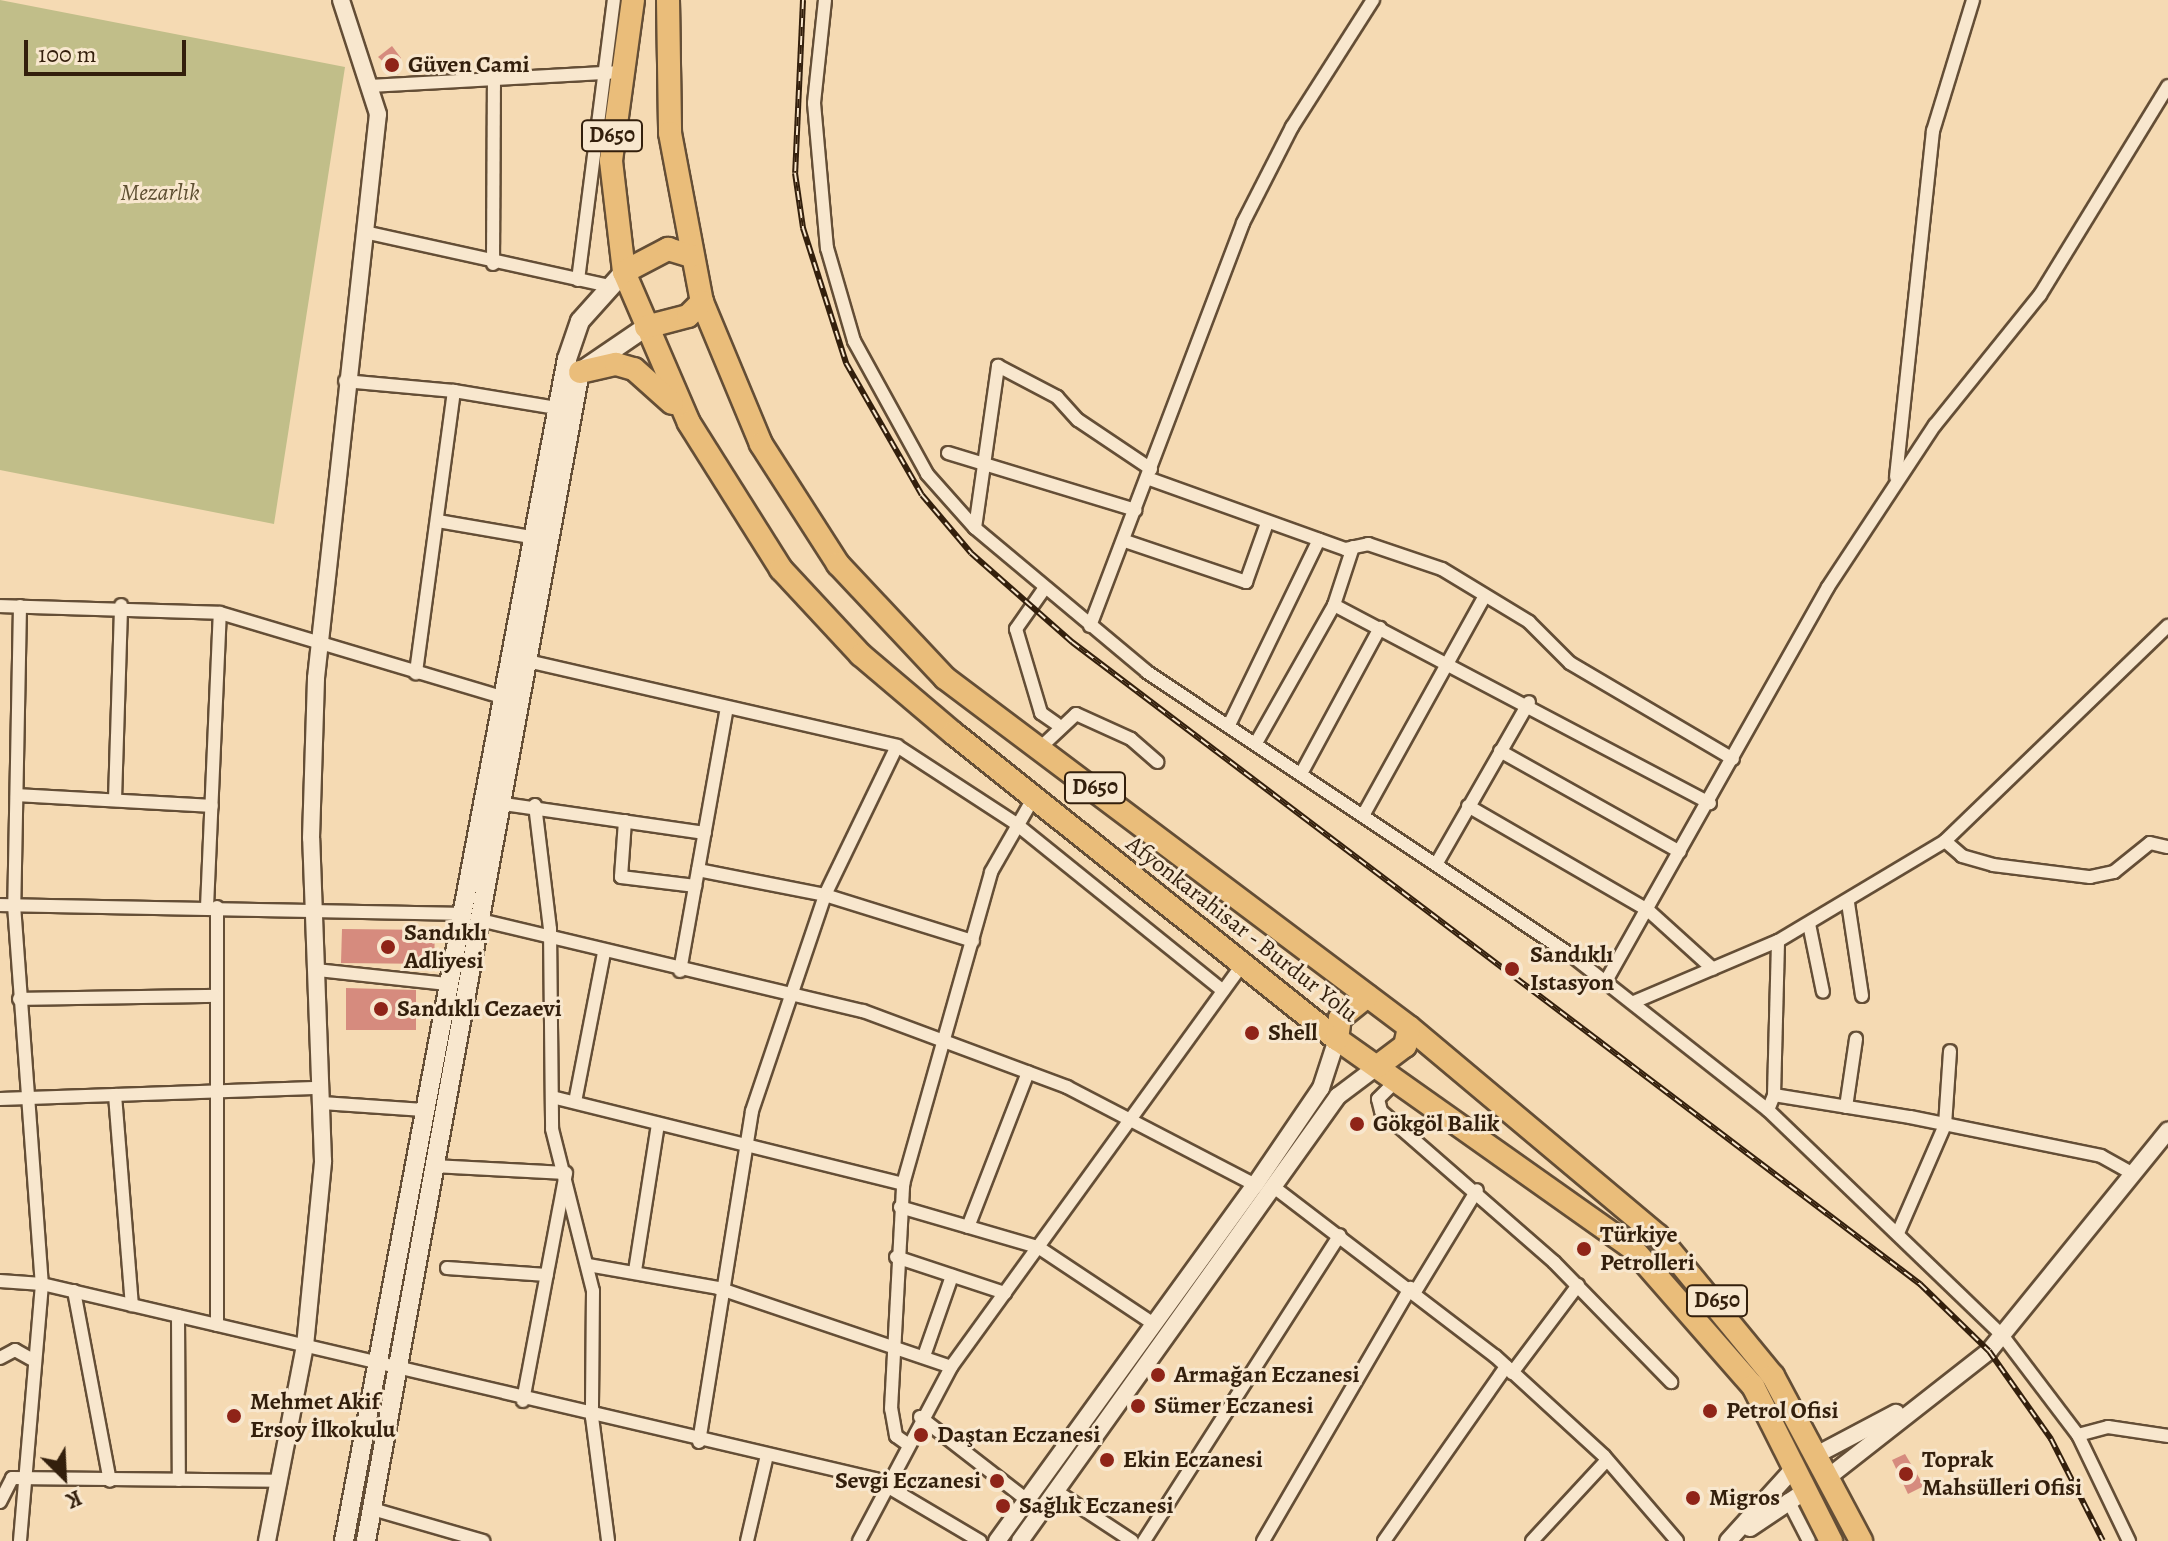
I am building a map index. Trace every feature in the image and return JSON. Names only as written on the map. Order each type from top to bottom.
[{"type":"highway","name":"Afyonkarahisar - Burdur Yolu","points":[[633,0],[611,72],[615,278],[646,327],[689,423],[723,486],[817,611],[1034,797],[1337,1039],[1586,1209],[1663,1278],[1732,1355],[1795,1467],[1798,1495],[1831,1541]]},
{"type":"highway","name":"Afyonkarahisar - Burdur Yolu","points":[[668,0],[670,133],[702,302],[761,444],[838,564],[923,659],[1409,1027],[1658,1236],[1745,1335],[1820,1453],[1861,1541]]},
{"type":"highway","points":[[615,278],[668,249],[691,256]]},
{"type":"highway","points":[[646,327],[688,316],[702,302]]},
{"type":"highway","points":[[580,372],[616,364],[634,369],[689,423]]},
{"type":"highway","points":[[1337,1039],[1340,1018],[1367,996]]},
{"type":"highway","points":[[1378,1066],[1405,1046],[1409,1027]]},
{"type":"highway","points":[[1795,1467],[1820,1453]]},
{"type":"highway","points":[[1798,1495],[1831,1475]]},
{"type":"main road","points":[[366,1541],[433,1166],[502,697],[531,537],[572,339],[615,278]]},
{"type":"main road","points":[[344,1541],[448,984],[497,803],[580,372],[646,327]]},
{"type":"street","points":[[267,1541],[305,1346],[321,1096],[314,908],[320,639],[345,381],[378,114],[341,0]]},
{"type":"street","points":[[578,280],[611,72],[614,0]]},
{"type":"street","points":[[825,0],[814,103],[827,248],[854,341],[927,474],[975,528],[1090,626],[1229,725],[1438,861],[1634,1002],[1768,1110],[2002,1335],[2078,1435],[2129,1541]]},
{"type":"street","points":[[1090,626],[1125,541],[1202,316],[1243,223],[1292,127],[1373,0]]},
{"type":"street","points":[[1896,480],[1933,131],[1973,0]]},
{"type":"street","points":[[371,86],[494,75],[611,72]]},
{"type":"street","points":[[493,264],[494,75]]},
{"type":"street","points":[[1606,981],[1896,480],[2040,295],[2168,86]]},
{"type":"street","points":[[364,232],[493,264],[578,280],[615,278]]},
{"type":"street","points":[[975,528],[998,366],[1057,397],[1078,420],[1149,474],[1267,523],[1319,540],[1403,552],[1529,622],[1570,663],[1733,759]]},
{"type":"street","points":[[345,381],[454,391],[557,408]]},
{"type":"street","points":[[416,673],[454,391]]},
{"type":"street","points":[[948,453],[986,461],[1136,510]]},
{"type":"street","points":[[438,521],[531,537]]},
{"type":"street","points":[[1125,541],[1246,582],[1267,523]]},
{"type":"street","points":[[1229,725],[1299,593],[1319,540]]},
{"type":"street","points":[[1256,743],[1334,605],[1353,547]]},
{"type":"street","points":[[1044,589],[1016,629],[1041,713],[1057,724]]},
{"type":"street","points":[[1365,812],[1483,599]]},
{"type":"street","points":[[0,606],[121,605],[220,613],[320,639],[416,673],[502,697]]},
{"type":"street","points":[[115,800],[121,605]]},
{"type":"street","points":[[1334,605],[1529,702],[1710,803]]},
{"type":"street","points":[[20,606],[14,905],[23,1098],[42,1284],[33,1360],[28,1483],[20,1541]]},
{"type":"street","points":[[217,1325],[212,806],[220,613]]},
{"type":"street","points":[[1634,1002],[1778,941],[1848,903],[1945,841],[2168,626]]},
{"type":"street","points":[[1302,772],[1380,628]]},
{"type":"street","points":[[523,660],[897,746],[1015,823],[1223,991]]},
{"type":"street","points":[[1438,861],[1529,702]]},
{"type":"street","points":[[680,971],[727,708]]},
{"type":"street","points":[[1041,747],[1057,724],[1076,714],[1131,739],[1157,762]]},
{"type":"street","points":[[699,1442],[718,1288],[745,1146],[789,994],[825,895],[897,746]]},
{"type":"street","points":[[1500,751],[1680,852]]},
{"type":"street","points":[[17,795],[212,806]]},
{"type":"street","points":[[906,1443],[891,1423],[896,1257],[903,1184],[941,1040],[973,941],[991,872],[1015,823],[1034,797]]},
{"type":"street","points":[[497,803],[535,805],[705,833]]},
{"type":"street","points":[[535,805],[550,941],[552,1129],[588,1265],[598,1365],[592,1417],[608,1541]]},
{"type":"street","points":[[1468,806],[1649,911],[1713,969]]},
{"type":"street","points":[[625,821],[621,877],[695,886]]},
{"type":"street","points":[[1945,841],[1962,856],[1993,865],[2090,877],[2114,872],[2150,843],[2168,847]]},
{"type":"street","points":[[698,870],[825,895],[973,941]]},
{"type":"street","points":[[1848,903],[1862,996]]},
{"type":"street","points":[[0,905],[314,908],[468,917],[550,941],[789,994],[941,1040],[1028,1072],[1255,1185]]},
{"type":"street","points":[[1809,924],[1823,992]]},
{"type":"street","points":[[1768,1110],[1774,1095],[1778,941]]},
{"type":"street","points":[[575,1102],[604,953]]},
{"type":"street","points":[[859,1541],[906,1443],[951,1367],[1243,964]]},
{"type":"street","points":[[317,970],[448,984]]},
{"type":"street","points":[[19,999],[215,996]]},
{"type":"street","points":[[997,1541],[1255,1185],[1321,1088],[1337,1039]]},
{"type":"street","points":[[1846,1107],[1856,1039]]},
{"type":"street","points":[[1898,1233],[1945,1125],[1950,1051]]},
{"type":"street","points":[[1020,1541],[1338,1096],[1378,1066]]},
{"type":"street","points":[[968,1227],[1028,1072]]},
{"type":"street","points":[[1397,1080],[1378,1099],[1381,1111],[1477,1190],[1578,1285],[1671,1382]]},
{"type":"street","points":[[0,1099],[214,1092],[321,1096],[424,1110]]},
{"type":"street","points":[[115,1095],[132,1305]]},
{"type":"street","points":[[1774,1095],[2101,1156],[2134,1174]]},
{"type":"street","points":[[552,1097],[903,1184]]},
{"type":"street","points":[[635,1271],[658,1124]]},
{"type":"street","points":[[1831,1475],[2002,1335],[2168,1131]]},
{"type":"street","points":[[433,1166],[566,1173]]},
{"type":"street","points":[[523,1401],[566,1173]]},
{"type":"street","points":[[1275,1188],[1412,1290],[1509,1370],[1607,1460],[1677,1541]]},
{"type":"street","points":[[1263,1541],[1412,1290],[1477,1190]]},
{"type":"street","points":[[900,1207],[1038,1247],[1154,1324]]},
{"type":"street","points":[[1144,1541],[1340,1235]]},
{"type":"street","points":[[896,1257],[1005,1293]]},
{"type":"street","points":[[588,1265],[718,1288],[951,1367]]},
{"type":"street","points":[[447,1268],[547,1275]]},
{"type":"street","points":[[924,1356],[952,1276]]},
{"type":"street","points":[[0,1281],[42,1284],[74,1291],[397,1366],[523,1401],[886,1485],[980,1541]]},
{"type":"street","points":[[1384,1541],[1509,1370],[1578,1285]]},
{"type":"street","points":[[74,1291],[110,1481]]},
{"type":"street","points":[[178,1316],[179,1480]]},
{"type":"street","points":[[0,1358],[15,1350],[33,1360]]},
{"type":"street","points":[[1820,1453],[1930,1395]]},
{"type":"street","points":[[920,1417],[1027,1500]]},
{"type":"street","points":[[2078,1435],[2108,1427],[2168,1436]]},
{"type":"street","points":[[747,1541],[767,1455]]},
{"type":"street","points":[[1532,1541],[1607,1460]]},
{"type":"street","points":[[1730,1541],[1795,1467]]},
{"type":"street","points":[[0,1502],[12,1478],[28,1483],[278,1481]]},
{"type":"street","points":[[1056,1491],[1132,1541]]},
{"type":"street","points":[[1730,1541],[1798,1495],[1809,1541]]},
{"type":"street","points":[[372,1509],[483,1541]]},
{"type":"green space","name":"Mezarlık","points":[[0,0],[345,67],[274,524],[0,470]]},
{"type":"building","name":"Güven Cami","points":[[392,46],[401,58],[398,75],[378,57]]},
{"type":"building","name":"Sandıklı Adliyesi","points":[[342,929],[435,930],[434,964],[341,963]]},
{"type":"building","name":"Sandıklı Cezaevi","points":[[346,988],[416,990],[416,1030],[346,1030]]},
{"type":"building","name":"Toprak Mahsülleri Ofisi","points":[[1905,1454],[1924,1486],[1908,1494],[1892,1460]]},
{"type":"railway","points":[[803,0],[795,173],[803,228],[846,363],[922,495],[971,553],[1072,642],[1920,1284],[1989,1351],[2051,1439],[2103,1541]]},
{"type":"place","name":"Güven Cami","points":[[392,65]]},
{"type":"place","name":"Sandıklı Adliyesi","points":[[388,947]]},
{"type":"place","name":"Sandıklı Istasyon","points":[[1512,969]]},
{"type":"place","name":"Sandıklı Cezaevi","points":[[381,1009]]},
{"type":"place","name":"Shell","points":[[1252,1033]]},
{"type":"place","name":"Gökgöl Balik","points":[[1357,1124]]},
{"type":"place","name":"Türkiye Petrolleri","points":[[1584,1249]]},
{"type":"place","name":"Armağan Eczanesi","points":[[1158,1375]]},
{"type":"place","name":"Sümer Eczanesi","points":[[1138,1406]]},
{"type":"place","name":"Petrol Ofisi","points":[[1710,1411]]},
{"type":"place","name":"Mehmet Akif Ersoy İlkokulu","points":[[234,1416]]},
{"type":"place","name":"Daştan Eczanesi","points":[[921,1435]]},
{"type":"place","name":"Ekin Eczanesi","points":[[1107,1460]]},
{"type":"place","name":"Toprak Mahsülleri Ofisi","points":[[1906,1474]]},
{"type":"place","name":"Sevgi Eczanesi","points":[[997,1481]]},
{"type":"place","name":"Migros","points":[[1693,1498]]},
{"type":"place","name":"Sağlık Eczanesi","points":[[1003,1506]]}]
